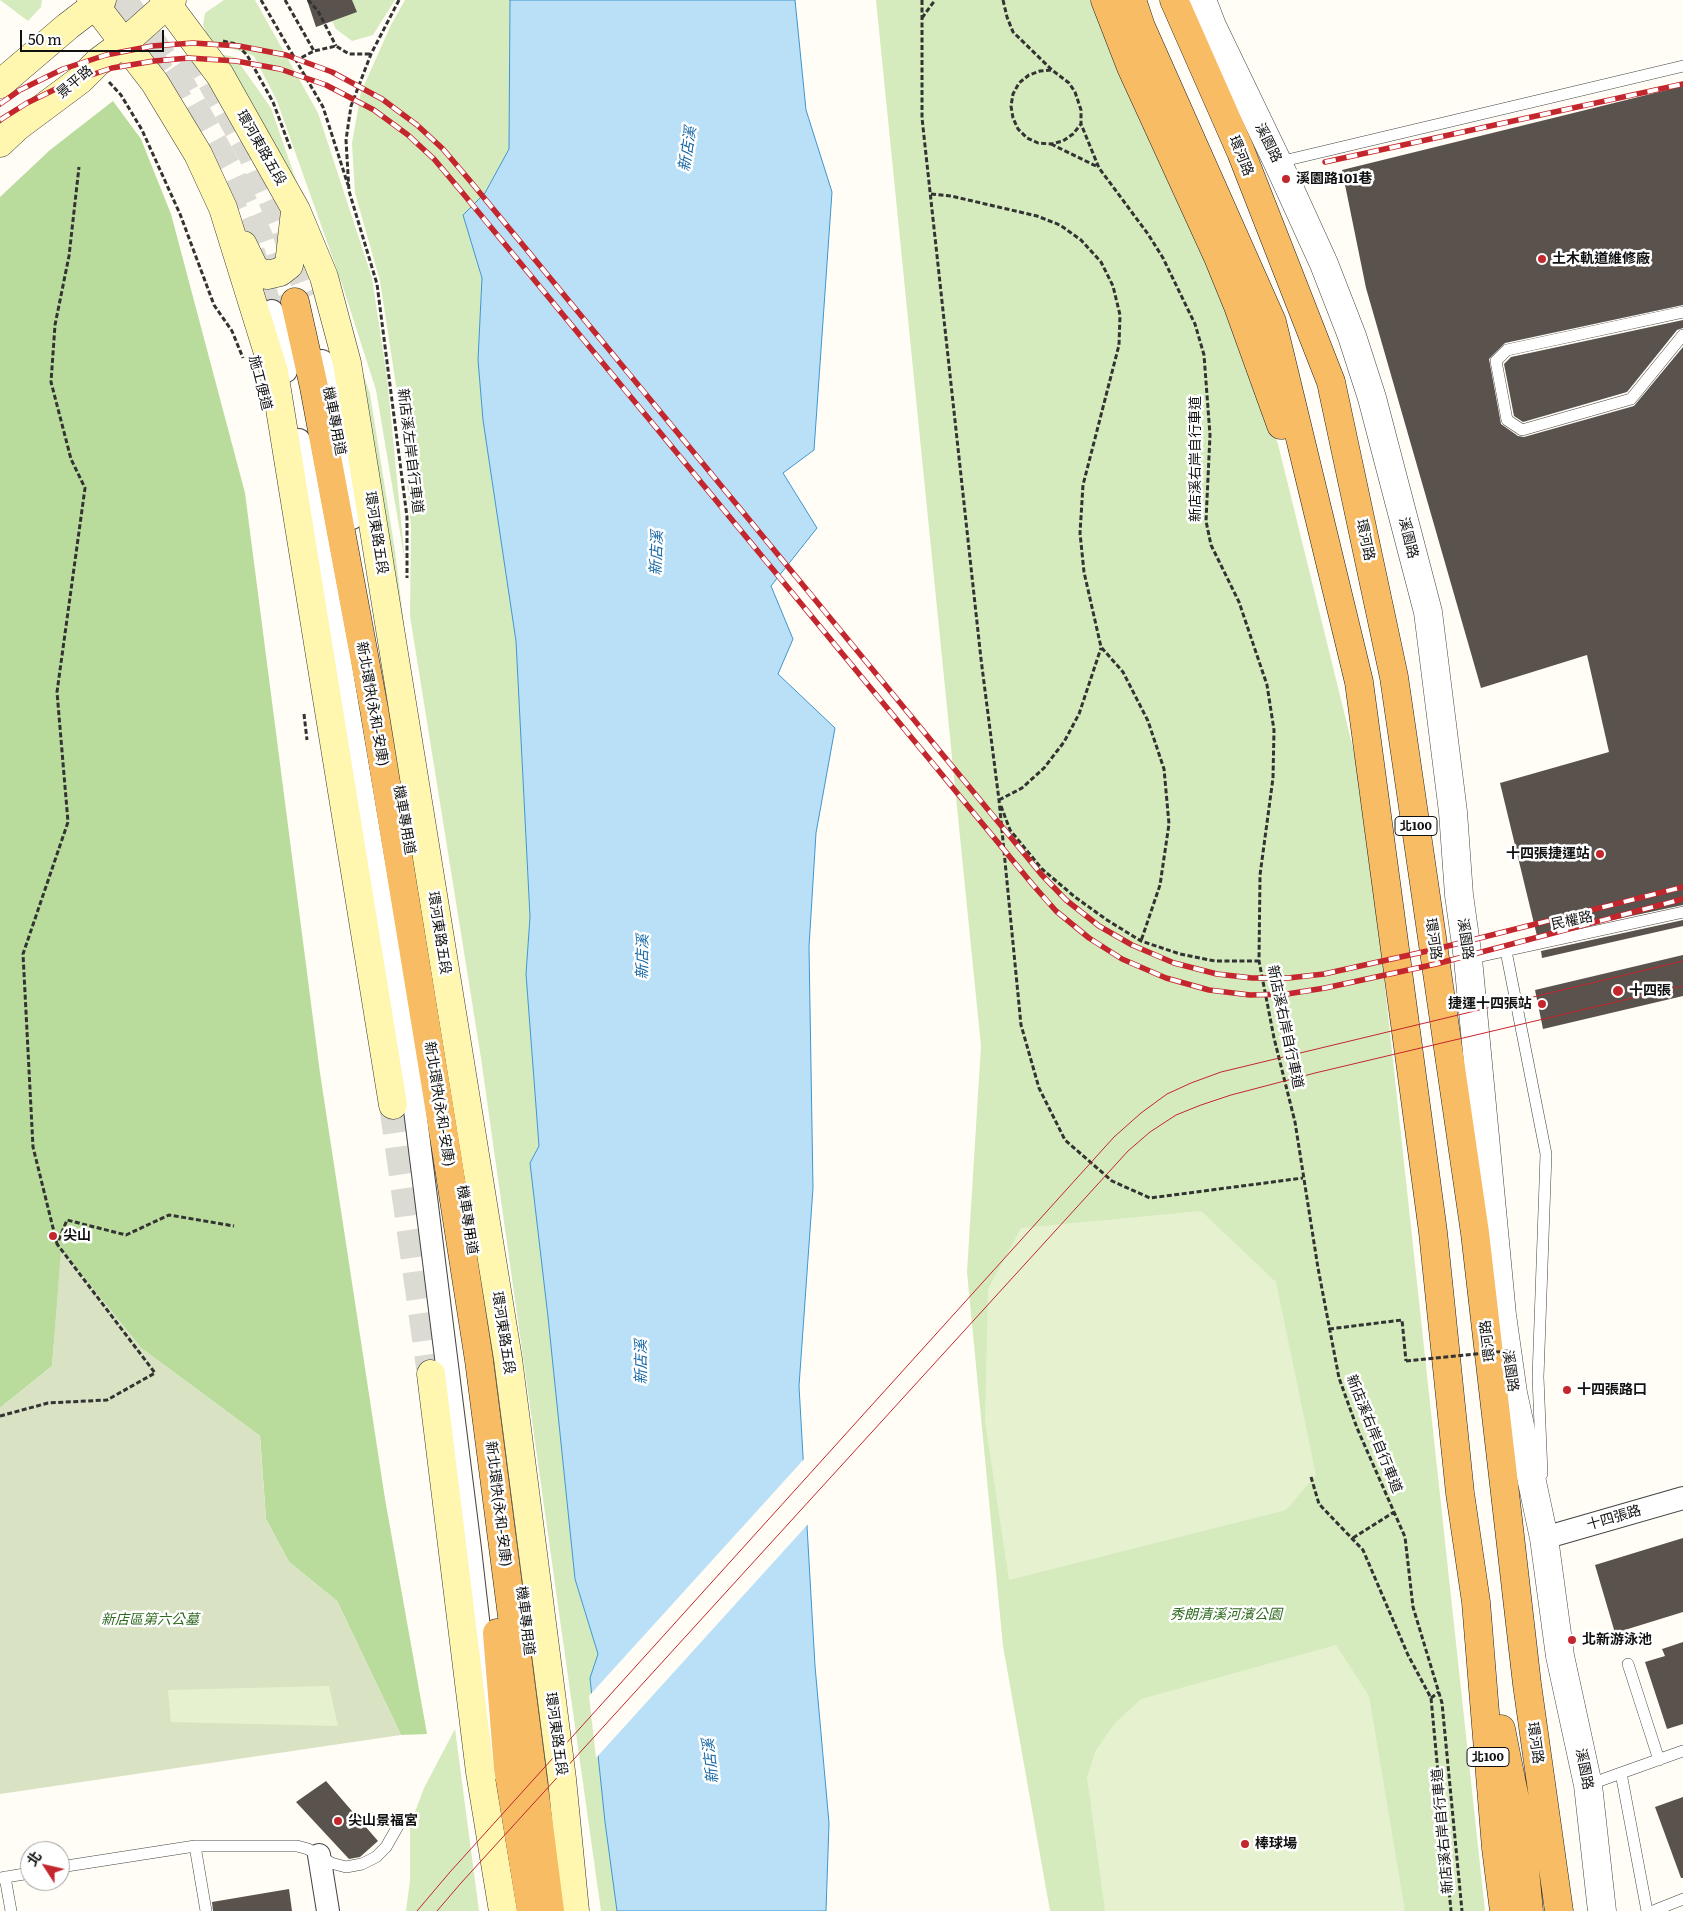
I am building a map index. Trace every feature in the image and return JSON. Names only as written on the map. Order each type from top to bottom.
[{"type":"highway","points":[[1105,0],[1131,67],[1214,248],[1238,306],[1329,557]]},
{"type":"highway","name":"北100","points":[[1132,0],[1141,27],[1272,322],[1359,682],[1433,1232],[1460,1492],[1476,1602],[1496,1848],[1504,1911]]},
{"type":"highway","name":"環河路","points":[[1174,0],[1241,152],[1331,382],[1394,677],[1475,1233],[1527,1684],[1558,1911]]},
{"type":"highway","name":"新北環快(永和-安康)","points":[[290,304],[303,388],[362,711],[436,1150],[467,1364],[493,1575],[508,1768],[531,1911]]},
{"type":"highway","name":"新北環快(永和-安康)","points":[[290,304],[314,387],[374,709],[446,1149],[479,1360],[550,1911]]},
{"type":"highway","points":[[1476,1602],[1521,1829],[1529,1911]]},
{"type":"highway","points":[[1527,1684],[1544,1911]]},
{"type":"main road","name":"景平路","points":[[0,143],[17,127],[80,80],[93,66],[125,42],[168,1]]},
{"type":"main road","name":"環河東路五段","points":[[168,1],[220,76],[296,210],[324,277],[347,363],[508,1359],[562,1779],[575,1911]]},
{"type":"main road","points":[[0,84],[96,2],[155,82],[198,154],[255,270],[268,275],[280,272],[289,265],[296,210]]},
{"type":"main road","points":[[223,208],[274,372],[394,1105]]},
{"type":"main road","points":[[431,1374],[480,1772],[503,1911]]},
{"type":"street","name":"溪園路","points":[[1202,0],[1212,26],[1324,264],[1352,336],[1372,398],[1428,612],[1453,812],[1459,895],[1468,959],[1503,1325],[1513,1393],[1544,1538],[1560,1656],[1588,1785],[1602,1911]]},
{"type":"street","points":[[290,304],[290,388],[340,660],[412,1086],[470,1549],[495,1770],[519,1911]]},
{"type":"street","name":"機車專用道","points":[[290,304],[334,415],[429,967],[511,1509],[561,1911]]},
{"type":"street","name":"十四張路","points":[[1544,1538],[1683,1498]]},
{"type":"street","points":[[319,1856],[328,1911]]},
{"type":"lane","points":[[1278,163],[1683,66]]},
{"type":"lane","points":[[1683,312],[1507,350],[1496,362],[1507,420],[1522,430],[1631,399],[1683,334]]},
{"type":"lane","points":[[1459,895],[1468,1084]]},
{"type":"lane","name":"民權路","points":[[1468,959],[1683,912]]},
{"type":"lane","points":[[1506,951],[1546,1154],[1538,1377],[1544,1538]]},
{"type":"lane","points":[[1470,1114],[1475,1233]]},
{"type":"lane","points":[[1628,1664],[1659,1760]]},
{"type":"lane","points":[[1588,1785],[1683,1752]]},
{"type":"lane","points":[[1621,1773],[1647,1911]]},
{"type":"lane","points":[[70,1865],[195,1846],[297,1846],[308,1849],[331,1863],[346,1867],[362,1864],[376,1856],[386,1847],[398,1826]]},
{"type":"lane","points":[[195,1846],[206,1911]]},
{"type":"lane","points":[[11,1911],[2,1877],[20,1874]]},
{"type":"lane","points":[[1653,1911],[1683,1899]]},
{"type":"path","points":[[261,0],[323,107],[349,191]]},
{"type":"path","points":[[285,0],[314,51]]},
{"type":"path","points":[[308,0],[318,11],[336,46],[349,54],[371,54]]},
{"type":"path","name":"新店溪左岸自行車道","points":[[399,0],[371,54],[351,106],[346,140],[349,191],[377,284],[407,517],[407,584]]},
{"type":"path","points":[[922,0],[922,118],[980,650],[999,800],[1021,1026],[1039,1088],[1065,1140],[1112,1181],[1150,1198],[1304,1178]]},
{"type":"path","points":[[922,18],[935,0]]},
{"type":"path","points":[[1003,0],[1013,32],[1052,70],[1065,79],[1075,92],[1082,110],[1081,124],[1098,168]]},
{"type":"path","points":[[295,61],[314,51],[336,46]]},
{"type":"path","name":"施工便道","points":[[93,66],[121,95],[142,130],[180,214],[214,305],[232,331],[247,367]]},
{"type":"path","points":[[1052,70],[1028,75],[1019,83],[1013,94],[1011,106],[1013,118],[1018,129],[1027,138],[1038,143],[1051,144],[1063,141],[1073,134],[1081,124]]},
{"type":"path","points":[[1051,144],[1098,168]]},
{"type":"path","points":[[0,1416],[48,1403],[107,1400],[155,1373],[57,1244],[33,1147],[23,954],[68,822],[57,692],[85,488],[71,459],[51,382],[55,325],[69,256],[79,167]]},
{"type":"path","name":"新店溪右岸自行車道","points":[[1098,168],[1148,234],[1163,258],[1195,324],[1204,355],[1210,435],[1206,521],[1211,545],[1239,602],[1267,685],[1274,730],[1273,778],[1260,875],[1259,961],[1274,1038],[1295,1122],[1339,1378],[1357,1428],[1405,1537],[1414,1607],[1442,1703],[1462,1911]]},
{"type":"path","points":[[931,194],[951,196],[1037,216],[1060,225],[1081,240],[1101,262],[1113,286],[1120,315],[1119,345],[1083,485],[1080,533],[1084,572],[1101,647],[1122,672],[1144,713],[1164,769],[1169,824],[1160,885],[1141,941]]},
{"type":"path","points":[[999,800],[1022,788],[1044,768],[1064,742],[1079,714],[1101,647]]},
{"type":"path","points":[[304,711],[307,740]]},
{"type":"path","points":[[999,800],[1010,830],[1042,869],[1099,915],[1141,941],[1180,954],[1215,961],[1259,961]]},
{"type":"path","points":[[57,1244],[67,1220],[126,1235],[168,1215],[234,1226]]},
{"type":"path","points":[[1330,1330],[1402,1320],[1406,1361],[1517,1350]]},
{"type":"path","points":[[1310,1477],[1319,1504],[1363,1550],[1408,1655],[1431,1698],[1451,1911]]},
{"type":"path","points":[[1353,1538],[1394,1512]]},
{"type":"path","points":[[1431,1698],[1439,1692]]},
{"type":"green space","points":[[0,0],[42,0],[41,7],[28,21]]},
{"type":"green space","points":[[224,0],[255,0],[318,113],[372,278],[387,377],[405,562],[376,390],[342,284],[277,101],[254,56],[210,41],[203,25],[205,13]]},
{"type":"green space","points":[[352,0],[395,0],[373,35],[352,41],[336,29],[332,21],[356,12]]},
{"type":"green space","points":[[405,0],[510,0],[509,149],[485,193],[463,215],[482,278],[478,360],[483,420],[516,641],[530,917],[526,974],[539,1146],[530,1163],[575,1579],[598,1654],[590,1678],[605,1822],[617,1911],[601,1911],[481,1058],[410,616],[411,527],[402,424],[380,281],[355,193],[352,143],[361,92],[391,25]]},
{"type":"green space","name":"秀朗清溪河濱公園","points":[[876,0],[1095,0],[1226,302],[1278,444],[1364,793],[1485,1911],[1050,1911],[1003,1646],[967,1272],[981,1046]]},
{"type":"green space","points":[[219,54],[235,57],[271,108],[370,394],[395,551],[415,718],[350,357]]},
{"type":"green space","points":[[113,101],[141,139],[171,214],[245,493],[320,1073],[385,1499],[427,1734],[401,1735],[337,1601],[289,1562],[266,1519],[260,1436],[141,1348],[62,1250],[52,1366],[0,1408],[0,197],[50,150]]},
{"type":"green space","points":[[1201,1211],[1276,1282],[1316,1475],[1286,1510],[1009,1580],[985,1421],[988,1289],[1021,1228]]},
{"type":"green space","name":"新店區第六公墓","points":[[61,1249],[141,1348],[260,1436],[266,1519],[289,1562],[337,1601],[401,1735],[0,1794],[0,1408],[52,1366]]},
{"type":"green space","name":"棒球場","points":[[1336,1645],[1369,1696],[1405,1911],[1105,1911],[1087,1777],[1096,1750],[1115,1723],[1141,1699]]},
{"type":"green space","points":[[329,1686],[338,1726],[171,1722],[168,1690]]},
{"type":"green space","points":[[455,1729],[479,1911],[406,1911],[410,1880],[410,1825],[424,1788]]},
{"type":"water","name":"新店溪","points":[[510,0],[795,0],[806,110],[832,192],[814,450],[783,473],[817,528],[771,586],[793,639],[778,674],[835,728],[816,833],[809,947],[813,1188],[799,1386],[815,1666],[829,1823],[826,1911],[617,1911],[605,1822],[590,1678],[598,1654],[575,1579],[530,1163],[539,1146],[526,974],[530,917],[516,641],[483,420],[478,360],[482,278],[463,215],[485,193],[509,149]]},
{"type":"pier","points":[[805,1458],[809,1523],[596,1758],[589,1696]]},
{"type":"building","points":[[307,0],[352,0],[357,12],[316,27]]},
{"type":"building","points":[[1683,86],[1683,305],[1505,343],[1489,359],[1501,424],[1518,436],[1524,437],[1634,406],[1683,347],[1683,905],[1537,936],[1500,783],[1609,752],[1587,655],[1481,688],[1366,288],[1342,170]]},
{"type":"building","points":[[1683,320],[1683,328],[1677,330],[1627,392],[1523,422],[1514,416],[1504,364],[1511,357]]},
{"type":"building","points":[[1683,920],[1683,926],[1542,958],[1541,951]]},
{"type":"building","points":[[1683,955],[1683,996],[1543,1029],[1535,990]]},
{"type":"building","points":[[1683,1538],[1683,1612],[1615,1633],[1595,1565]]},
{"type":"building","points":[[1683,1642],[1683,1724],[1667,1729],[1645,1662],[1665,1656],[1662,1649]]},
{"type":"building","name":"尖山景福宮","points":[[326,1781],[378,1841],[360,1857],[349,1859],[296,1802]]},
{"type":"building","points":[[1683,1797],[1683,1878],[1681,1878],[1655,1807]]},
{"type":"building","points":[[289,1889],[292,1911],[213,1911],[212,1902]]},
{"type":"tunnel","points":[[112,0],[175,87],[199,133]]},
{"type":"tunnel","points":[[123,0],[181,84],[228,169],[259,237],[284,307]]},
{"type":"tunnel","points":[[190,56],[201,69],[249,155],[280,225],[307,297]]},
{"type":"tunnel","points":[[228,190],[251,242],[272,311]]},
{"type":"tunnel","points":[[393,1105],[431,1374]]},
{"type":"tram line","points":[[417,1911],[450,1872],[1114,1137],[1141,1113],[1167,1094],[1221,1072],[1683,961]]},
{"type":"tram line","points":[[437,1911],[1128,1151],[1150,1132],[1176,1115],[1231,1095],[1315,1073],[1683,986]]},
{"type":"railway","points":[[0,104],[20,90],[63,69],[106,55],[152,46],[193,43],[239,46],[286,55],[332,72],[382,99],[417,125],[443,149],[471,182],[1041,874],[1066,900],[1099,926],[1132,945],[1174,963],[1217,974],[1252,978],[1288,978],[1324,974],[1432,950],[1683,887]]},
{"type":"railway","points":[[0,120],[27,103],[70,82],[112,68],[154,61],[189,58],[236,61],[280,69],[326,85],[374,110],[408,135],[434,159],[461,191],[1033,885],[1056,911],[1089,938],[1122,959],[1166,978],[1209,990],[1250,995],[1287,994],[1325,988],[1436,964],[1683,899]]},
{"type":"railway","points":[[1325,162],[1683,84]]},
{"type":"place","name":"溪園路101巷","points":[[1286,179]]},
{"type":"place","name":"土木軌道維修廠","points":[[1542,259]]},
{"type":"place","name":"十四張捷運站","points":[[1600,854]]},
{"type":"place","name":"十四張","points":[[1618,991]]},
{"type":"place","name":"捷運十四張站","points":[[1542,1004]]},
{"type":"place","name":"尖山","points":[[53,1236]]},
{"type":"place","name":"十四張路口","points":[[1567,1390]]},
{"type":"place","name":"北新游泳池","points":[[1572,1640]]},
{"type":"place","name":"尖山景福宮","points":[[338,1821]]},
{"type":"place","name":"棒球場","points":[[1245,1844]]}]
